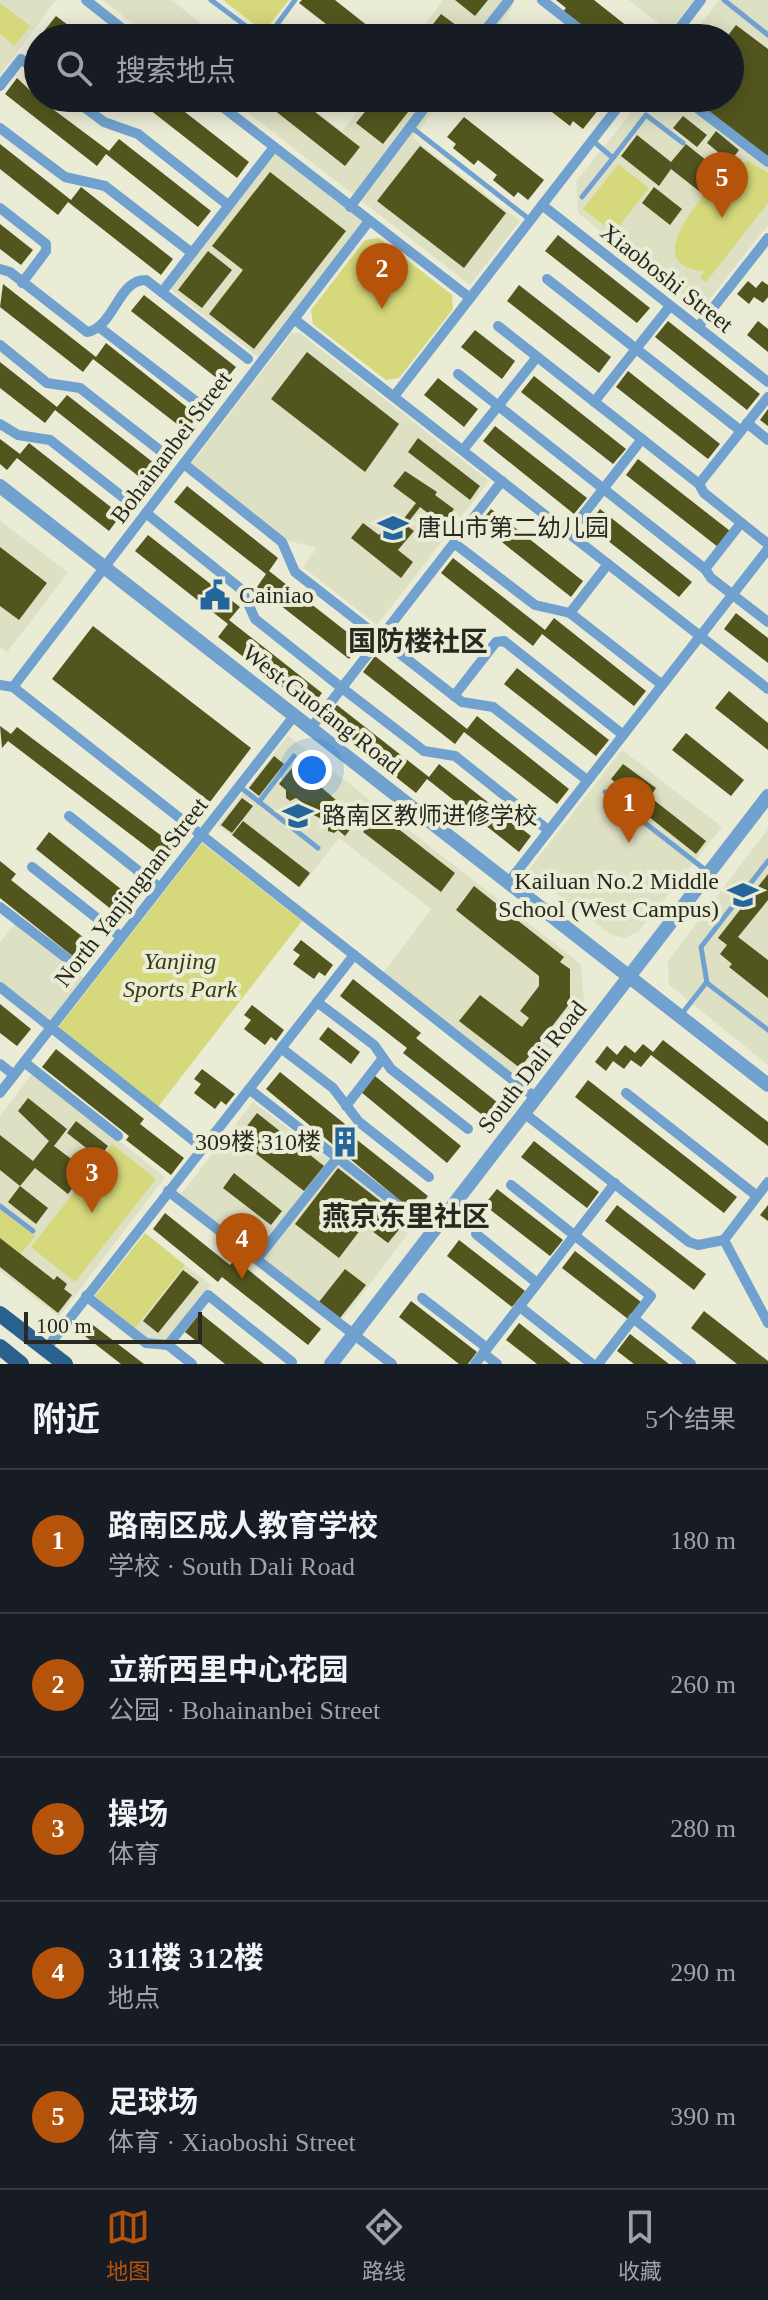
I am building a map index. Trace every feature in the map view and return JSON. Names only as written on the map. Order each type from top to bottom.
[{"type":"main road","points":[[0,1314],[65,1364]]},
{"type":"main road","points":[[0,1347],[21,1364]]},
{"type":"street","points":[[86,0],[116,24]]},
{"type":"street","points":[[490,24],[509,0]]},
{"type":"street","points":[[542,0],[573,24]]},
{"type":"street","points":[[683,24],[701,0]]},
{"type":"street","points":[[0,86],[21,59],[24,61]]},
{"type":"street","points":[[91,112],[104,122],[138,134],[228,205]]},
{"type":"street","points":[[229,112],[470,298]]},
{"type":"street","points":[[350,207],[421,112]]},
{"type":"street","points":[[395,395],[614,112]]},
{"type":"street","points":[[702,112],[768,162]]},
{"type":"street","points":[[0,128],[65,177],[105,186],[192,253]]},
{"type":"street","points":[[162,292],[274,147]]},
{"type":"street","name":"Xiaoboshi Street","points":[[542,205],[768,382]]},
{"type":"street","points":[[0,208],[46,244],[46,251],[22,283]]},
{"type":"street","name":"Bohainanbei Street","points":[[13,687],[369,221]]},
{"type":"street","points":[[698,327],[768,238]]},
{"type":"street","points":[[0,268],[82,330],[99,327],[136,281],[146,280],[248,359]]},
{"type":"street","points":[[547,279],[636,349],[744,427],[768,440]]},
{"type":"street","points":[[594,402],[670,306]]},
{"type":"street","points":[[294,319],[768,689]]},
{"type":"street","points":[[498,326],[699,484],[704,493],[768,546],[508,883]]},
{"type":"street","points":[[99,327],[202,406]]},
{"type":"street","points":[[0,345],[47,383],[80,388],[162,452]]},
{"type":"street","points":[[463,450],[537,357]]},
{"type":"street","points":[[458,374],[768,622]]},
{"type":"street","points":[[699,484],[768,397]]},
{"type":"street","points":[[0,424],[18,435],[50,440],[124,498]]},
{"type":"street","points":[[569,533],[642,439]]},
{"type":"street","points":[[184,464],[282,542],[295,572],[380,639],[462,702],[493,707],[587,780]]},
{"type":"street","points":[[310,729],[502,481]]},
{"type":"street","name":"West Guofang Road","points":[[0,486],[768,1085]]},
{"type":"street","points":[[146,513],[242,590],[255,619],[342,688],[424,751],[455,756],[548,830]]},
{"type":"street","points":[[705,569],[741,523]]},
{"type":"street","points":[[454,543],[535,605],[570,613],[661,684]]},
{"type":"street","points":[[570,613],[608,564]]},
{"type":"street","points":[[454,696],[496,642],[504,641],[622,734]]},
{"type":"street","points":[[0,685],[13,687],[536,1098]]},
{"type":"street","name":"North Yanjingnan Street","points":[[0,1093],[294,716]]},
{"type":"street","name":"South Dali Road","points":[[331,1364],[767,800]]},
{"type":"street","points":[[69,816],[160,888]]},
{"type":"street","points":[[32,867],[121,937]]},
{"type":"street","points":[[0,907],[69,960]]},
{"type":"street","points":[[46,1349],[354,955]]},
{"type":"street","points":[[0,987],[203,1148]]},
{"type":"street","points":[[317,1002],[374,1045],[391,1069],[468,1129]]},
{"type":"street","points":[[281,1048],[333,1088],[359,1122],[429,1177]]},
{"type":"street","points":[[346,1106],[383,1058]]},
{"type":"street","points":[[24,1062],[118,1136]]},
{"type":"street","points":[[0,1064],[14,1075]]},
{"type":"street","points":[[249,1089],[430,1230]]},
{"type":"street","points":[[626,1093],[757,1196]]},
{"type":"street","points":[[524,1113],[689,1242],[698,1245],[724,1240],[768,1182]]},
{"type":"street","points":[[257,1259],[337,1158]]},
{"type":"street","points":[[475,1364],[615,1183]]},
{"type":"street","points":[[511,1185],[651,1296],[595,1364],[519,1306]]},
{"type":"street","points":[[168,1191],[392,1364]]},
{"type":"street","points":[[476,1234],[537,1283]]},
{"type":"street","points":[[724,1240],[768,1323]]},
{"type":"street","points":[[755,1299],[768,1291]]},
{"type":"street","points":[[168,1345],[208,1295],[292,1362]]},
{"type":"street","points":[[86,1296],[146,1343],[168,1345],[192,1364]]},
{"type":"street","points":[[422,1298],[497,1364]]},
{"type":"street","points":[[633,1318],[691,1364]]},
{"type":"lane","points":[[211,0],[244,24]]},
{"type":"lane","points":[[275,24],[295,0]]},
{"type":"lane","points":[[724,0],[768,35]]},
{"type":"lane","points":[[582,197],[646,115],[683,143]]},
{"type":"lane","points":[[410,126],[530,220]]},
{"type":"lane","points":[[592,141],[613,158]]},
{"type":"lane","points":[[259,802],[294,756]]},
{"type":"lane","points":[[239,787],[318,848]]},
{"type":"lane","points":[[605,792],[709,873]]},
{"type":"lane","points":[[768,861],[701,947],[707,983],[768,1030]]},
{"type":"lane","points":[[680,1017],[707,983]]},
{"type":"lane","points":[[0,1206],[33,1231]]},
{"type":"shaded area","points":[[0,0],[56,0],[38,24],[24,24],[24,43],[0,75]]},
{"type":"shaded area","points":[[102,0],[171,0],[202,24],[134,24]]},
{"type":"shaded area","points":[[443,0],[504,0],[513,7],[500,24],[425,24]]},
{"type":"shaded area","points":[[629,0],[694,0],[675,24],[659,24]]},
{"type":"shaded area","points":[[719,0],[768,0],[768,225],[700,311],[578,213],[576,181],[632,112],[744,112],[744,24],[701,24]]},
{"type":"shaded area","points":[[247,112],[317,112],[342,131],[357,112],[432,112],[413,138],[520,221],[470,285]]},
{"type":"shaded area","points":[[274,153],[363,222],[258,357],[169,288]]},
{"type":"shaded area","points":[[292,333],[300,333],[489,481],[377,625],[303,567],[317,548],[289,541],[191,464]]},
{"type":"shaded area","points":[[0,520],[68,573],[7,652],[0,647]]},
{"type":"shaded area","points":[[288,736],[581,964],[584,1004],[524,1085],[383,973],[431,909],[339,838],[300,888],[218,825]]},
{"type":"shaded area","points":[[622,750],[722,827],[638,932],[625,938],[612,935],[527,872]]},
{"type":"shaded area","name":"Kailuan No.2 Middle School (West Campus)","points":[[768,829],[768,1065],[669,985],[668,961]]},
{"type":"shaded area","points":[[15,924],[85,979],[50,1023],[0,984],[0,943]]},
{"type":"shaded area","points":[[33,1073],[165,1177],[59,1317],[0,1271],[0,1116]]},
{"type":"shaded area","points":[[253,1102],[416,1224],[341,1321],[180,1195]]},
{"type":"shaded area","points":[[185,1265],[211,1285],[165,1341],[149,1339],[135,1328]]},
{"type":"green space","points":[[223,0],[289,0],[270,24],[254,24]]},
{"type":"green space","points":[[0,3],[27,24],[24,24],[24,34],[14,46],[0,34]]},
{"type":"green space","points":[[749,161],[768,173],[768,203],[706,282],[700,278],[704,271],[684,266],[676,255],[676,241],[695,207],[729,165]]},
{"type":"green space","points":[[618,164],[649,188],[614,233],[583,209]]},
{"type":"green space","points":[[379,238],[452,295],[453,309],[399,378],[386,380],[313,324],[311,310],[365,240]]},
{"type":"green space","name":"Yanjing Sports Park","points":[[202,843],[302,921],[158,1107],[57,1029]]},
{"type":"green space","points":[[112,1144],[156,1179],[75,1282],[31,1247]]},
{"type":"green space","points":[[0,1209],[35,1236],[21,1254],[0,1238]]},
{"type":"green space","points":[[145,1233],[185,1265],[135,1328],[95,1296]]},
{"type":"building","points":[[302,0],[335,0],[365,24],[326,24],[299,3]]},
{"type":"building","points":[[455,0],[488,0],[475,16]]},
{"type":"building","points":[[556,0],[594,0],[624,24],[577,24],[562,13],[566,8]]},
{"type":"building","points":[[441,14],[454,24],[433,24]]},
{"type":"building","points":[[56,16],[67,24],[50,24]]},
{"type":"building","points":[[744,31],[768,49],[768,159],[708,112],[744,112]]},
{"type":"building","points":[[17,78],[24,85],[24,109],[5,94]]},
{"type":"building","points":[[28,112],[57,112],[109,151],[119,139],[211,211],[198,227],[106,154],[97,166]]},
{"type":"building","points":[[153,112],[185,112],[249,162],[237,178]]},
{"type":"building","points":[[277,112],[315,112],[360,147],[345,166]]},
{"type":"building","points":[[365,112],[408,112],[383,144],[356,123]]},
{"type":"building","points":[[552,112],[597,112],[583,129],[573,121],[570,126]]},
{"type":"building","points":[[683,116],[707,135],[697,147],[673,128]]},
{"type":"building","points":[[464,117],[544,180],[528,200],[518,192],[514,197],[493,180],[497,175],[478,160],[474,165],[453,148],[456,144],[447,137]]},
{"type":"building","points":[[716,131],[739,150],[730,162],[707,143]]},
{"type":"building","points":[[637,135],[671,162],[686,144],[722,173],[704,195],[671,169],[659,186],[621,156]]},
{"type":"building","points":[[0,144],[71,200],[81,187],[173,259],[161,275],[68,202],[58,215],[0,169]]},
{"type":"building","points":[[420,146],[506,213],[464,268],[377,201]]},
{"type":"building","points":[[270,172],[346,231],[254,349],[209,314],[243,270],[212,246]]},
{"type":"building","points":[[654,187],[682,209],[670,225],[642,203]]},
{"type":"building","points":[[0,224],[33,250],[21,265],[0,249]]},
{"type":"building","points":[[558,235],[650,308],[637,323],[545,251]]},
{"type":"building","points":[[208,251],[232,270],[202,308],[178,290]]},
{"type":"building","points":[[748,281],[756,288],[762,281],[768,285],[768,297],[763,303],[754,297],[749,304],[737,294]]},
{"type":"building","points":[[3,284],[96,357],[106,343],[198,416],[186,431],[93,359],[83,372],[0,307]]},
{"type":"building","points":[[519,285],[611,357],[599,373],[507,301]]},
{"type":"building","points":[[144,295],[236,367],[223,383],[131,311]]},
{"type":"building","points":[[668,321],[760,394],[747,410],[655,337]]},
{"type":"building","points":[[758,321],[768,329],[768,352],[747,335]]},
{"type":"building","points":[[475,330],[515,361],[502,379],[461,347]]},
{"type":"building","points":[[307,352],[399,424],[365,472],[271,399]]},
{"type":"building","points":[[0,362],[57,407],[67,395],[159,467],[147,483],[55,410],[45,423],[0,388]]},
{"type":"building","points":[[628,371],[720,444],[708,459],[616,387]]},
{"type":"building","points":[[534,376],[626,449],[613,464],[521,392]]},
{"type":"building","points":[[438,378],[478,409],[464,427],[424,395]]},
{"type":"building","points":[[768,409],[768,426],[760,420]]},
{"type":"building","points":[[495,426],[587,498],[574,514],[483,441]]},
{"type":"building","points":[[418,438],[480,486],[470,500],[408,452]]},
{"type":"building","points":[[0,439],[20,454],[29,443],[121,515],[109,531],[17,458],[7,470],[0,464]]},
{"type":"building","points":[[638,459],[730,531],[718,547],[626,475]]},
{"type":"building","points":[[405,471],[437,492],[435,495],[454,509],[442,524],[420,507],[406,525],[414,531],[398,550],[413,562],[401,578],[351,538],[363,523],[379,535],[394,516],[402,521],[416,503],[393,486]]},
{"type":"building","points":[[187,486],[278,558],[269,571],[361,643],[349,659],[257,587],[266,574],[174,502]]},
{"type":"building","points":[[491,509],[583,581],[571,597],[479,524]]},
{"type":"building","points":[[600,509],[692,582],[679,597],[588,525]]},
{"type":"building","points":[[148,535],[240,607],[229,620],[322,693],[310,709],[218,637],[228,624],[135,551]]},
{"type":"building","points":[[0,547],[47,583],[19,620],[0,606]]},
{"type":"building","points":[[453,558],[545,630],[554,618],[646,691],[634,706],[542,634],[533,646],[441,573]]},
{"type":"building","points":[[736,613],[768,638],[768,663],[724,629]]},
{"type":"building","points":[[93,626],[251,748],[210,802],[52,679]]},
{"type":"building","points":[[375,656],[467,729],[477,716],[569,789],[557,804],[464,732],[455,744],[363,672]]},
{"type":"building","points":[[517,668],[609,740],[596,756],[504,684]]},
{"type":"building","points":[[729,691],[768,723],[768,750],[715,708]]},
{"type":"building","points":[[337,705],[429,777],[439,764],[531,836],[519,852],[427,779],[416,793],[324,720]]},
{"type":"building","points":[[0,726],[11,734],[17,727],[175,846],[164,860],[8,741],[2,748]]},
{"type":"building","points":[[686,733],[744,780],[731,796],[672,750]]},
{"type":"building","points":[[274,756],[284,764],[259,796],[249,788]]},
{"type":"building","points":[[623,764],[656,788],[650,797],[706,841],[696,854],[639,809],[643,804],[611,779]]},
{"type":"building","points":[[292,768],[312,783],[314,781],[358,819],[345,836],[338,830],[334,833],[328,831],[328,822],[303,810],[306,805],[296,798],[290,801],[286,798],[286,790],[279,784]]},
{"type":"building","points":[[242,798],[253,806],[232,833],[221,825]]},
{"type":"building","points":[[378,813],[455,873],[441,892],[363,832]]},
{"type":"building","points":[[243,821],[310,873],[299,887],[232,835]]},
{"type":"building","points":[[49,832],[136,901],[122,918],[36,849]]},
{"type":"building","points":[[0,861],[16,874],[11,880],[98,949],[85,966],[0,898]]},
{"type":"building","points":[[768,874],[768,900],[738,937],[768,960],[768,998],[729,967],[732,964],[720,954],[727,945],[718,938]]},
{"type":"building","points":[[474,886],[564,957],[560,962],[570,969],[570,1003],[520,1068],[459,1021],[480,995],[522,1027],[529,1018],[520,1011],[539,986],[539,976],[456,910]]},
{"type":"building","points":[[301,940],[333,965],[325,976],[319,972],[314,979],[293,964],[300,955],[293,950]]},
{"type":"building","points":[[353,979],[421,1033],[416,1038],[502,1106],[490,1121],[403,1053],[407,1048],[340,996]]},
{"type":"building","points":[[0,1004],[31,1029],[17,1046],[0,1033]]},
{"type":"building","points":[[252,1005],[284,1030],[276,1041],[271,1037],[265,1045],[244,1029],[251,1020],[244,1015]]},
{"type":"building","points":[[328,1027],[360,1052],[351,1064],[319,1039]]},
{"type":"building","points":[[663,1040],[768,1122],[768,1146],[651,1055],[641,1067],[631,1060],[624,1069],[613,1061],[606,1071],[595,1062],[607,1046],[617,1055],[625,1045],[635,1053],[643,1044],[653,1052]]},
{"type":"building","points":[[56,1049],[144,1119],[140,1124],[184,1158],[171,1175],[126,1140],[129,1136],[42,1067]]},
{"type":"building","points":[[202,1069],[235,1094],[226,1105],[221,1101],[215,1109],[194,1093],[201,1084],[194,1079]]},
{"type":"building","name":"309楼 310楼","points":[[280,1072],[345,1124],[342,1128],[428,1196],[415,1213],[266,1089]]},
{"type":"building","points":[[375,1076],[461,1146],[447,1163],[361,1092]]},
{"type":"building","points":[[588,1080],[737,1197],[724,1213],[575,1097]]},
{"type":"building","points":[[28,1098],[67,1129],[54,1146],[86,1170],[68,1194],[35,1168],[20,1186],[0,1170],[0,1135],[33,1161],[49,1141],[18,1111]]},
{"type":"building","points":[[257,1113],[324,1166],[304,1191],[237,1139]]},
{"type":"building","points":[[76,1121],[108,1146],[99,1158],[67,1133]]},
{"type":"building","points":[[534,1141],[599,1192],[587,1208],[521,1157]]},
{"type":"building","points":[[338,1168],[406,1221],[388,1243],[364,1225],[339,1258],[295,1224]]},
{"type":"building","points":[[234,1173],[282,1211],[271,1225],[223,1188]]},
{"type":"building","points":[[20,1186],[48,1208],[36,1224],[8,1202]]},
{"type":"building","points":[[497,1189],[563,1240],[550,1256],[484,1205]]},
{"type":"building","points":[[617,1205],[706,1274],[694,1290],[605,1221]]},
{"type":"building","points":[[768,1205],[768,1221],[760,1215]]},
{"type":"building","points":[[165,1213],[230,1265],[235,1259],[321,1329],[308,1345],[222,1277],[218,1282],[153,1229]]},
{"type":"building","points":[[0,1238],[54,1280],[57,1276],[67,1284],[64,1289],[72,1295],[58,1313],[0,1267]]},
{"type":"building","points":[[459,1240],[525,1291],[512,1307],[447,1256]]},
{"type":"building","points":[[575,1251],[641,1302],[628,1319],[562,1268]]},
{"type":"building","points":[[345,1269],[366,1285],[340,1318],[319,1302]]},
{"type":"building","points":[[183,1270],[199,1282],[158,1333],[143,1321]]},
{"type":"building","points":[[411,1301],[477,1352],[468,1364],[459,1364],[399,1317]]},
{"type":"building","points":[[704,1311],[768,1364],[737,1364],[691,1328]]},
{"type":"building","points":[[200,1313],[264,1364],[225,1364],[185,1332]]},
{"type":"building","points":[[89,1322],[144,1364],[121,1364],[81,1333]]},
{"type":"building","points":[[519,1323],[571,1364],[537,1364],[506,1340]]},
{"type":"building","points":[[630,1334],[669,1364],[634,1364],[617,1351]]},
{"type":"place","name":"足球场","points":[[722,218]]},
{"type":"place","name":"立新西里中心花园","points":[[382,309]]},
{"type":"place","name":"唐山市第二幼儿园","points":[[393,528]]},
{"type":"place","name":"Cainiao","points":[[215,595]]},
{"type":"place","name":"路南区教师进修学校","points":[[298,816]]},
{"type":"place","name":"路南区成人教育学校","points":[[629,843]]},
{"type":"place","name":"Kailuan No.2 Middle School (West Campus)","points":[[743,895]]},
{"type":"place","name":"309楼 310楼","points":[[345,1142]]},
{"type":"place","name":"操场","points":[[92,1213]]},
{"type":"place","name":"311楼 312楼","points":[[242,1279]]},
{"type":"district","name":"国防楼社区","points":[[418,641]]},
{"type":"district","name":"燕京东里社区","points":[[406,1216]]}]
